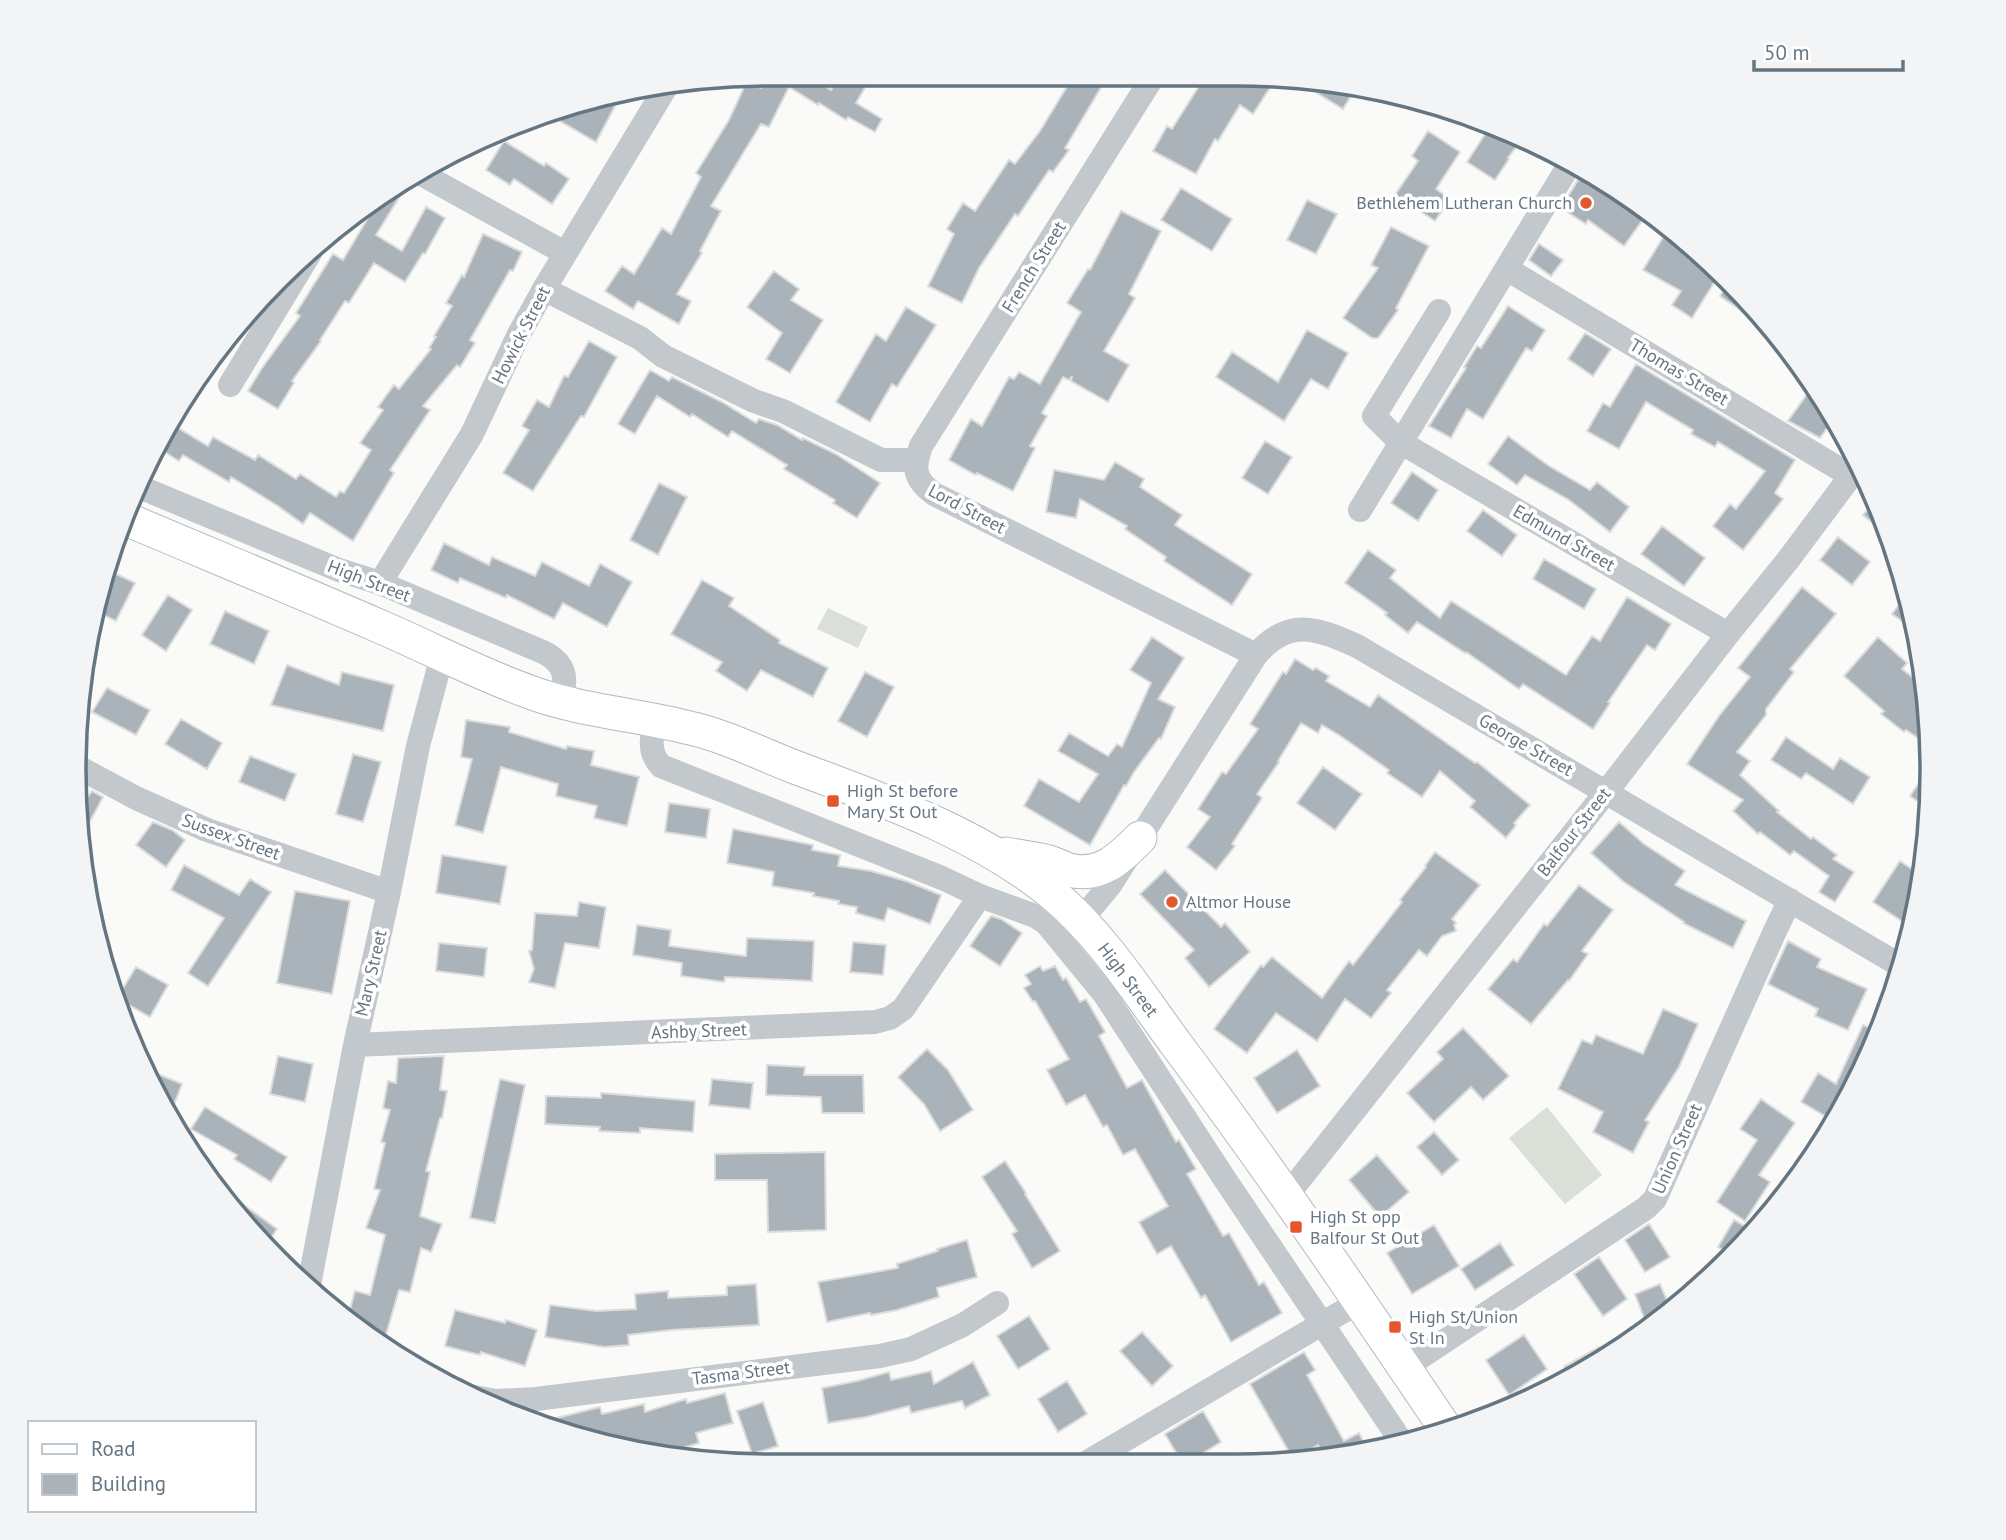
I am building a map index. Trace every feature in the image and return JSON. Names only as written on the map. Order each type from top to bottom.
[{"type":"main road","name":"High Street","points":[[133,522],[526,691],[561,703],[710,734],[838,782],[938,824],[1026,874],[1081,920],[1194,1068],[1441,1422]]},
{"type":"main road","points":[[986,850],[1049,862],[1066,870],[1087,872],[1115,862],[1140,838]]},
{"type":"street","name":"French Street","points":[[916,460],[921,446],[1147,86]]},
{"type":"street","name":"Howick Street","points":[[380,583],[471,434],[544,289],[661,95]]},
{"type":"street","points":[[1360,510],[1566,170]]},
{"type":"street","points":[[427,177],[565,253]]},
{"type":"street","name":"Thomas Street","points":[[1507,269],[1850,467]]},
{"type":"street","points":[[230,384],[295,278]]},
{"type":"street","points":[[544,289],[640,338],[663,356],[881,460],[916,460]]},
{"type":"street","name":"Edmund Street","points":[[1439,311],[1374,416],[1400,442],[1728,634]]},
{"type":"street","name":"Lord Street","points":[[916,460],[919,479],[923,486],[934,494],[1256,655]]},
{"type":"street","name":"Balfour Street","points":[[1283,1193],[1296,1184],[1606,793],[1853,473]]},
{"type":"street","name":"High Street","points":[[146,490],[338,570],[380,583],[553,656],[560,664],[565,677],[561,703]]},
{"type":"street","name":"George Street","points":[[1081,920],[1110,885],[1256,655],[1273,637],[1300,628],[1326,633],[1357,646],[1893,961]]},
{"type":"street","name":"Mary Street","points":[[311,1276],[355,1045],[418,746],[444,657]]},
{"type":"street","name":"High Street","points":[[656,721],[652,734],[652,749],[655,760],[661,765],[1035,916],[1052,929],[1105,995],[1397,1435]]},
{"type":"street","name":"Sussex Street","points":[[86,771],[136,798],[207,830],[389,892]]},
{"type":"street","name":"Ashby Street","points":[[355,1045],[875,1022],[890,1018],[903,1009],[980,896]]},
{"type":"street","name":"Union Street","points":[[1404,1368],[1646,1208],[1655,1199],[1790,900]]},
{"type":"street","points":[[1101,1454],[1359,1302]]},
{"type":"street","name":"Tasma Street","points":[[506,1401],[880,1356],[911,1349],[932,1340],[963,1325],[997,1303]]},
{"type":"shaded area","points":[[828,608],[868,627],[858,648],[817,629]]},
{"type":"shaded area","points":[[1547,1107],[1602,1175],[1565,1204],[1509,1138]]},
{"type":"shaded area","points":[[1599,1346],[1601,1349],[1565,1370],[1563,1366]]},
{"type":"building","points":[[762,86],[825,86],[831,90],[833,86],[866,86],[856,103],[882,119],[875,132],[848,117],[846,120],[789,87],[769,127],[761,124],[711,206],[721,211],[700,251],[702,253],[677,294],[691,301],[679,324],[638,301],[633,309],[605,291],[622,266],[634,274],[662,228],[671,234],[701,177],[696,173],[729,120],[744,87]]},
{"type":"building","points":[[1067,86],[1102,86],[1065,148],[1069,150],[1053,172],[1049,170],[1018,216],[1015,214],[979,268],[962,303],[928,286],[954,234],[947,229],[963,203],[975,211],[1009,160],[1015,164],[1040,131]]},
{"type":"building","points":[[1199,86],[1270,87],[1253,114],[1240,105],[1218,141],[1215,139],[1196,174],[1153,151],[1167,126],[1172,129]]},
{"type":"building","points":[[1314,91],[1351,96],[1343,109]]},
{"type":"building","points":[[616,104],[596,142],[560,121],[561,119]]},
{"type":"building","points":[[1428,131],[1460,152],[1436,189],[1450,199],[1435,221],[1395,195],[1418,161],[1412,156]]},
{"type":"building","points":[[1486,133],[1516,146],[1495,180],[1467,162]]},
{"type":"building","points":[[504,141],[544,166],[546,163],[569,179],[552,204],[514,179],[510,185],[486,170]]},
{"type":"building","points":[[1579,178],[1643,220],[1624,246],[1588,220],[1586,224],[1561,208]]},
{"type":"building","points":[[1181,188],[1232,219],[1212,251],[1161,220]]},
{"type":"building","points":[[401,194],[376,235],[402,251],[426,207],[445,218],[425,254],[423,253],[405,282],[374,263],[349,303],[345,301],[292,381],[294,383],[278,409],[248,391],[300,316],[296,313],[333,254],[343,260],[369,216]]},
{"type":"building","points":[[1307,200],[1337,214],[1316,254],[1287,240]]},
{"type":"building","points":[[1121,211],[1161,231],[1129,294],[1135,298],[1104,351],[1129,365],[1108,402],[1071,381],[1072,376],[1069,380],[1063,377],[1042,413],[1047,416],[1030,446],[1035,448],[1013,491],[949,460],[971,419],[982,426],[1009,377],[1014,379],[1019,372],[1040,384],[1081,312],[1067,303],[1088,269],[1090,270]]},
{"type":"building","points":[[1391,227],[1429,246],[1396,308],[1398,310],[1378,338],[1372,338],[1343,318],[1378,268],[1371,265]]},
{"type":"building","points":[[483,234],[522,252],[470,340],[475,343],[460,367],[457,365],[423,406],[430,410],[390,470],[394,473],[353,541],[310,513],[303,524],[231,477],[229,482],[183,455],[179,461],[164,452],[177,428],[208,446],[213,437],[255,460],[258,455],[296,479],[300,474],[336,497],[340,491],[344,493],[371,450],[360,443],[383,410],[378,407],[394,385],[399,389],[431,349],[429,348],[436,337],[434,336],[452,306],[446,303],[462,275],[464,277]]},
{"type":"building","points":[[1664,236],[1715,281],[1692,318],[1672,305],[1681,291],[1643,270]]},
{"type":"building","points":[[1539,244],[1563,260],[1551,276],[1529,260]]},
{"type":"building","points":[[774,271],[799,289],[791,300],[823,320],[790,373],[766,359],[782,333],[747,307]]},
{"type":"building","points":[[1724,290],[1744,312],[1720,296]]},
{"type":"building","points":[[1508,306],[1545,330],[1532,351],[1526,348],[1483,419],[1467,409],[1451,438],[1429,426],[1477,346],[1481,348]]},
{"type":"building","points":[[906,307],[936,325],[897,387],[892,384],[870,422],[836,402],[876,334],[886,341]]},
{"type":"building","points":[[1307,330],[1348,353],[1328,389],[1311,379],[1284,421],[1216,377],[1232,352],[1278,382]]},
{"type":"building","points":[[1585,333],[1611,349],[1593,376],[1568,359]]},
{"type":"building","points":[[589,341],[617,357],[584,417],[581,416],[533,491],[503,473],[529,430],[522,426],[537,400],[549,407],[564,376],[568,377]]},
{"type":"building","points":[[1636,364],[1795,460],[1775,493],[1783,499],[1743,550],[1713,526],[1730,504],[1736,509],[1765,471],[1718,442],[1715,447],[1691,434],[1693,430],[1646,402],[1619,449],[1587,431],[1603,403],[1610,407]]},
{"type":"building","points":[[650,370],[669,381],[672,377],[722,402],[756,423],[759,419],[777,425],[802,440],[803,438],[836,454],[880,483],[857,518],[833,503],[835,500],[784,469],[787,465],[732,431],[728,437],[657,396],[635,434],[618,424]]},
{"type":"building","points":[[1807,394],[1828,426],[1820,438],[1788,421]]},
{"type":"building","points":[[1508,436],[1549,466],[1590,490],[1597,482],[1629,507],[1610,532],[1569,500],[1525,475],[1517,485],[1488,464]]},
{"type":"building","points":[[1265,441],[1292,457],[1268,494],[1242,478]]},
{"type":"building","points":[[1115,462],[1144,479],[1140,487],[1182,515],[1175,525],[1252,574],[1232,605],[1164,561],[1166,557],[1125,529],[1127,526],[1080,499],[1076,518],[1046,512],[1054,470],[1104,480]]},
{"type":"building","points":[[1412,472],[1438,490],[1418,521],[1391,503]]},
{"type":"building","points":[[659,483],[687,497],[658,555],[630,540]]},
{"type":"building","points":[[1868,509],[1874,524],[1863,515]]},
{"type":"building","points":[[1483,510],[1517,535],[1502,556],[1467,531]]},
{"type":"building","points":[[1662,526],[1705,558],[1684,586],[1641,554]]},
{"type":"building","points":[[1838,537],[1870,562],[1852,585],[1820,560]]},
{"type":"building","points":[[444,543],[489,565],[492,557],[535,576],[542,562],[589,586],[600,564],[632,582],[607,627],[563,603],[554,619],[507,595],[506,598],[460,578],[458,583],[431,570]]},
{"type":"building","points":[[1368,550],[1396,570],[1390,578],[1440,618],[1451,601],[1566,675],[1592,636],[1600,641],[1627,597],[1671,624],[1655,650],[1647,645],[1593,729],[1523,684],[1519,689],[1417,622],[1408,633],[1385,615],[1387,613],[1345,583]]},
{"type":"building","points":[[1544,559],[1596,589],[1584,609],[1533,579]]},
{"type":"building","points":[[115,573],[135,583],[116,621],[104,615]]},
{"type":"building","points":[[702,580],[734,598],[729,606],[780,640],[779,643],[828,668],[813,697],[761,670],[747,691],[716,671],[722,662],[671,634]]},
{"type":"building","points":[[1802,587],[1836,614],[1790,669],[1794,672],[1766,709],[1766,715],[1737,752],[1750,761],[1740,775],[1779,811],[1777,812],[1811,839],[1813,837],[1837,855],[1833,859],[1854,872],[1835,902],[1819,892],[1829,876],[1794,851],[1790,855],[1760,832],[1758,834],[1733,811],[1743,800],[1687,764],[1719,716],[1750,677],[1738,668]]},
{"type":"building","points":[[168,595],[192,610],[166,651],[142,635]]},
{"type":"building","points":[[1900,604],[1904,622],[1892,614]]},
{"type":"building","points":[[225,611],[269,631],[254,664],[210,644]]},
{"type":"building","points":[[1152,637],[1184,658],[1158,699],[1175,707],[1161,739],[1159,738],[1126,786],[1124,785],[1090,845],[1024,806],[1039,779],[1079,802],[1098,774],[1058,751],[1069,733],[1108,756],[1117,744],[1122,747],[1151,683],[1130,670]]},
{"type":"building","points":[[1878,637],[1907,663],[1902,669],[1914,678],[1919,739],[1906,730],[1904,732],[1881,714],[1884,711],[1844,676]]},
{"type":"building","points":[[1295,659],[1329,676],[1326,681],[1370,707],[1378,695],[1477,762],[1530,805],[1514,823],[1516,825],[1506,838],[1470,807],[1475,801],[1440,771],[1422,797],[1342,737],[1322,725],[1318,733],[1301,723],[1257,794],[1262,798],[1232,844],[1235,846],[1216,870],[1187,847],[1210,817],[1198,809],[1222,772],[1226,774],[1258,729],[1250,724],[1283,672],[1286,674]]},
{"type":"building","points":[[287,665],[339,685],[342,672],[394,685],[383,731],[271,705]]},
{"type":"building","points":[[865,672],[894,687],[867,737],[838,721]]},
{"type":"building","points":[[107,688],[150,710],[136,735],[92,712]]},
{"type":"building","points":[[181,719],[222,743],[207,769],[165,744]]},
{"type":"building","points":[[466,720],[510,727],[509,732],[566,749],[567,746],[594,751],[591,765],[639,777],[627,826],[594,818],[597,806],[556,796],[558,784],[501,767],[483,833],[455,825],[472,759],[461,757]]},
{"type":"building","points":[[1786,737],[1833,769],[1840,758],[1870,777],[1853,804],[1806,773],[1801,779],[1771,760]]},
{"type":"building","points":[[353,754],[381,762],[363,822],[336,814]]},
{"type":"building","points":[[250,756],[296,774],[285,801],[239,782]]},
{"type":"building","points":[[1323,767],[1362,794],[1335,830],[1297,803]]},
{"type":"building","points":[[1920,782],[1919,802],[1910,796]]},
{"type":"building","points":[[92,791],[103,797],[88,825],[87,815],[87,799]]},
{"type":"building","points":[[669,803],[710,809],[706,838],[665,832]]},
{"type":"building","points":[[153,822],[172,830],[185,840],[166,867],[136,845]]},
{"type":"building","points":[[1619,822],[1644,844],[1685,871],[1675,885],[1746,921],[1733,948],[1683,923],[1624,882],[1591,853]]},
{"type":"building","points":[[733,829],[813,845],[812,850],[840,855],[838,866],[871,871],[941,895],[930,924],[888,908],[884,921],[856,913],[857,907],[813,896],[814,893],[772,886],[774,872],[727,863]]},
{"type":"building","points":[[1435,852],[1480,885],[1452,919],[1456,923],[1456,931],[1442,936],[1427,956],[1419,950],[1387,990],[1391,993],[1371,1018],[1345,999],[1317,1041],[1276,1013],[1247,1053],[1214,1029],[1261,965],[1263,967],[1272,957],[1322,998],[1349,961],[1353,965],[1402,902],[1400,900]]},
{"type":"building","points":[[442,855],[507,866],[500,904],[436,893]]},
{"type":"building","points":[[1900,861],[1912,869],[1903,922],[1873,902]]},
{"type":"building","points":[[184,865],[239,895],[250,879],[271,892],[208,986],[188,973],[224,918],[171,890]]},
{"type":"building","points":[[1165,870],[1221,927],[1225,923],[1250,952],[1209,987],[1185,958],[1194,950],[1140,894]]},
{"type":"building","points":[[1579,885],[1613,910],[1582,951],[1588,954],[1569,981],[1531,1024],[1488,989],[1513,959],[1517,962],[1544,924],[1547,926]]},
{"type":"building","points":[[295,891],[350,901],[332,994],[277,983]]},
{"type":"building","points":[[579,902],[606,907],[599,948],[565,943],[555,988],[529,982],[534,969],[529,951],[532,950],[535,913],[577,916]]},
{"type":"building","points":[[991,916],[1001,919],[1022,933],[1000,966],[970,946]]},
{"type":"building","points":[[637,925],[671,930],[669,946],[746,956],[747,938],[814,941],[812,981],[725,977],[724,982],[681,976],[682,963],[633,955]]},
{"type":"building","points":[[1788,941],[1821,959],[1817,967],[1867,989],[1848,1030],[1815,1016],[1818,1009],[1768,984]]},
{"type":"building","points":[[853,942],[886,945],[883,975],[850,972]]},
{"type":"building","points":[[439,943],[487,948],[484,977],[436,971]]},
{"type":"building","points":[[1040,966],[1043,971],[1055,966],[1063,980],[1066,978],[1080,1002],[1086,999],[1105,1032],[1099,1036],[1127,1088],[1142,1080],[1176,1142],[1179,1140],[1196,1169],[1187,1174],[1223,1236],[1229,1233],[1259,1285],[1264,1282],[1282,1313],[1231,1342],[1205,1295],[1201,1298],[1171,1246],[1157,1254],[1139,1222],[1168,1206],[1135,1149],[1123,1155],[1107,1125],[1103,1127],[1085,1095],[1066,1105],[1047,1070],[1069,1059],[1035,1001],[1033,1002],[1024,988],[1031,984],[1025,975]]},
{"type":"building","points":[[136,967],[168,985],[150,1017],[127,1004],[122,990]]},
{"type":"building","points":[[1663,1009],[1698,1024],[1679,1067],[1645,1120],[1649,1122],[1633,1153],[1593,1132],[1603,1112],[1558,1089],[1582,1040],[1592,1044],[1596,1035],[1643,1054]]},
{"type":"building","points":[[1863,1025],[1870,1028],[1850,1073],[1826,1116],[1801,1102],[1818,1073],[1836,1084]]},
{"type":"building","points":[[1463,1028],[1509,1076],[1483,1100],[1471,1087],[1434,1122],[1407,1093],[1443,1059],[1437,1052]]},
{"type":"building","points":[[927,1049],[948,1070],[973,1110],[940,1131],[924,1104],[898,1077]]},
{"type":"building","points":[[1297,1050],[1320,1086],[1277,1113],[1254,1078]]},
{"type":"building","points":[[278,1056],[313,1064],[305,1102],[270,1094]]},
{"type":"building","points":[[444,1056],[440,1090],[447,1091],[426,1171],[430,1172],[420,1216],[442,1224],[431,1252],[421,1248],[410,1292],[399,1290],[386,1336],[350,1310],[355,1291],[370,1295],[385,1235],[366,1228],[380,1190],[374,1189],[385,1143],[381,1142],[390,1110],[383,1108],[388,1081],[396,1083],[398,1058]]},
{"type":"building","points":[[767,1065],[805,1067],[804,1075],[863,1075],[864,1113],[822,1113],[821,1097],[766,1095]]},
{"type":"building","points":[[156,1073],[182,1084],[174,1106]]},
{"type":"building","points":[[500,1079],[525,1085],[495,1223],[470,1218]]},
{"type":"building","points":[[712,1079],[753,1083],[750,1109],[709,1105]]},
{"type":"building","points":[[601,1093],[695,1101],[693,1132],[640,1128],[640,1133],[599,1131],[600,1127],[545,1124],[546,1096],[601,1098]]},
{"type":"building","points":[[1761,1099],[1795,1123],[1759,1175],[1770,1182],[1745,1221],[1717,1202],[1757,1140],[1740,1129]]},
{"type":"building","points":[[205,1107],[287,1157],[271,1182],[234,1159],[237,1155],[191,1129]]},
{"type":"building","points":[[1434,1132],[1459,1160],[1442,1175],[1417,1147]]},
{"type":"building","points":[[825,1152],[826,1230],[768,1232],[767,1180],[715,1180],[715,1154]]},
{"type":"building","points":[[1377,1155],[1409,1192],[1380,1217],[1349,1180]]},
{"type":"building","points":[[1005,1161],[1060,1251],[1032,1268],[1012,1234],[1017,1231],[982,1177]]},
{"type":"building","points":[[240,1202],[277,1229],[271,1238]]},
{"type":"building","points":[[1734,1220],[1745,1226],[1724,1250],[1718,1247]]},
{"type":"building","points":[[1649,1224],[1670,1257],[1645,1272],[1625,1240]]},
{"type":"building","points":[[1434,1225],[1459,1266],[1412,1294],[1387,1253]]},
{"type":"building","points":[[967,1240],[977,1277],[937,1288],[939,1297],[897,1310],[827,1322],[818,1282],[898,1268],[897,1264]]},
{"type":"building","points":[[1500,1243],[1514,1265],[1475,1290],[1461,1269]]},
{"type":"building","points":[[1599,1257],[1627,1299],[1603,1316],[1574,1274]]},
{"type":"building","points":[[756,1284],[759,1325],[628,1335],[629,1345],[604,1347],[545,1337],[550,1305],[596,1311],[636,1309],[635,1294],[668,1291],[668,1298],[727,1295],[727,1286]]},
{"type":"building","points":[[1660,1284],[1667,1301],[1645,1319],[1635,1294]]},
{"type":"building","points":[[455,1310],[505,1323],[506,1320],[537,1330],[525,1366],[481,1352],[480,1355],[445,1346]]},
{"type":"building","points":[[1029,1316],[1050,1349],[1018,1369],[997,1336]]},
{"type":"building","points":[[1142,1332],[1173,1366],[1152,1386],[1120,1351]]},
{"type":"building","points":[[1524,1335],[1547,1369],[1509,1395],[1486,1360]]},
{"type":"building","points":[[1304,1352],[1315,1370],[1307,1375],[1344,1441],[1359,1433],[1364,1442],[1320,1449],[1318,1445],[1309,1450],[1289,1452],[1250,1384]]},
{"type":"building","points":[[973,1362],[990,1395],[965,1408],[962,1401],[911,1413],[909,1406],[828,1423],[822,1388],[889,1372],[891,1380],[931,1371],[934,1384]]},
{"type":"building","points":[[1067,1381],[1087,1414],[1058,1432],[1038,1399]]},
{"type":"building","points":[[725,1393],[733,1423],[696,1433],[699,1443],[682,1448],[637,1441],[553,1419],[600,1407],[602,1414],[644,1404],[645,1412],[686,1399],[687,1403]]},
{"type":"building","points":[[763,1402],[778,1446],[752,1454],[737,1411]]},
{"type":"building","points":[[1203,1411],[1221,1442],[1201,1454],[1177,1454],[1165,1434]]},
{"type":"place","name":"Bethlehem Lutheran Church","points":[[1586,203]]},
{"type":"place","name":"High St before Mary St Out","points":[[833,801]]},
{"type":"place","name":"Altmor House","points":[[1172,902]]},
{"type":"place","name":"High St opp Balfour St Out","points":[[1296,1227]]},
{"type":"place","name":"High St/Union St In","points":[[1395,1327]]}]
